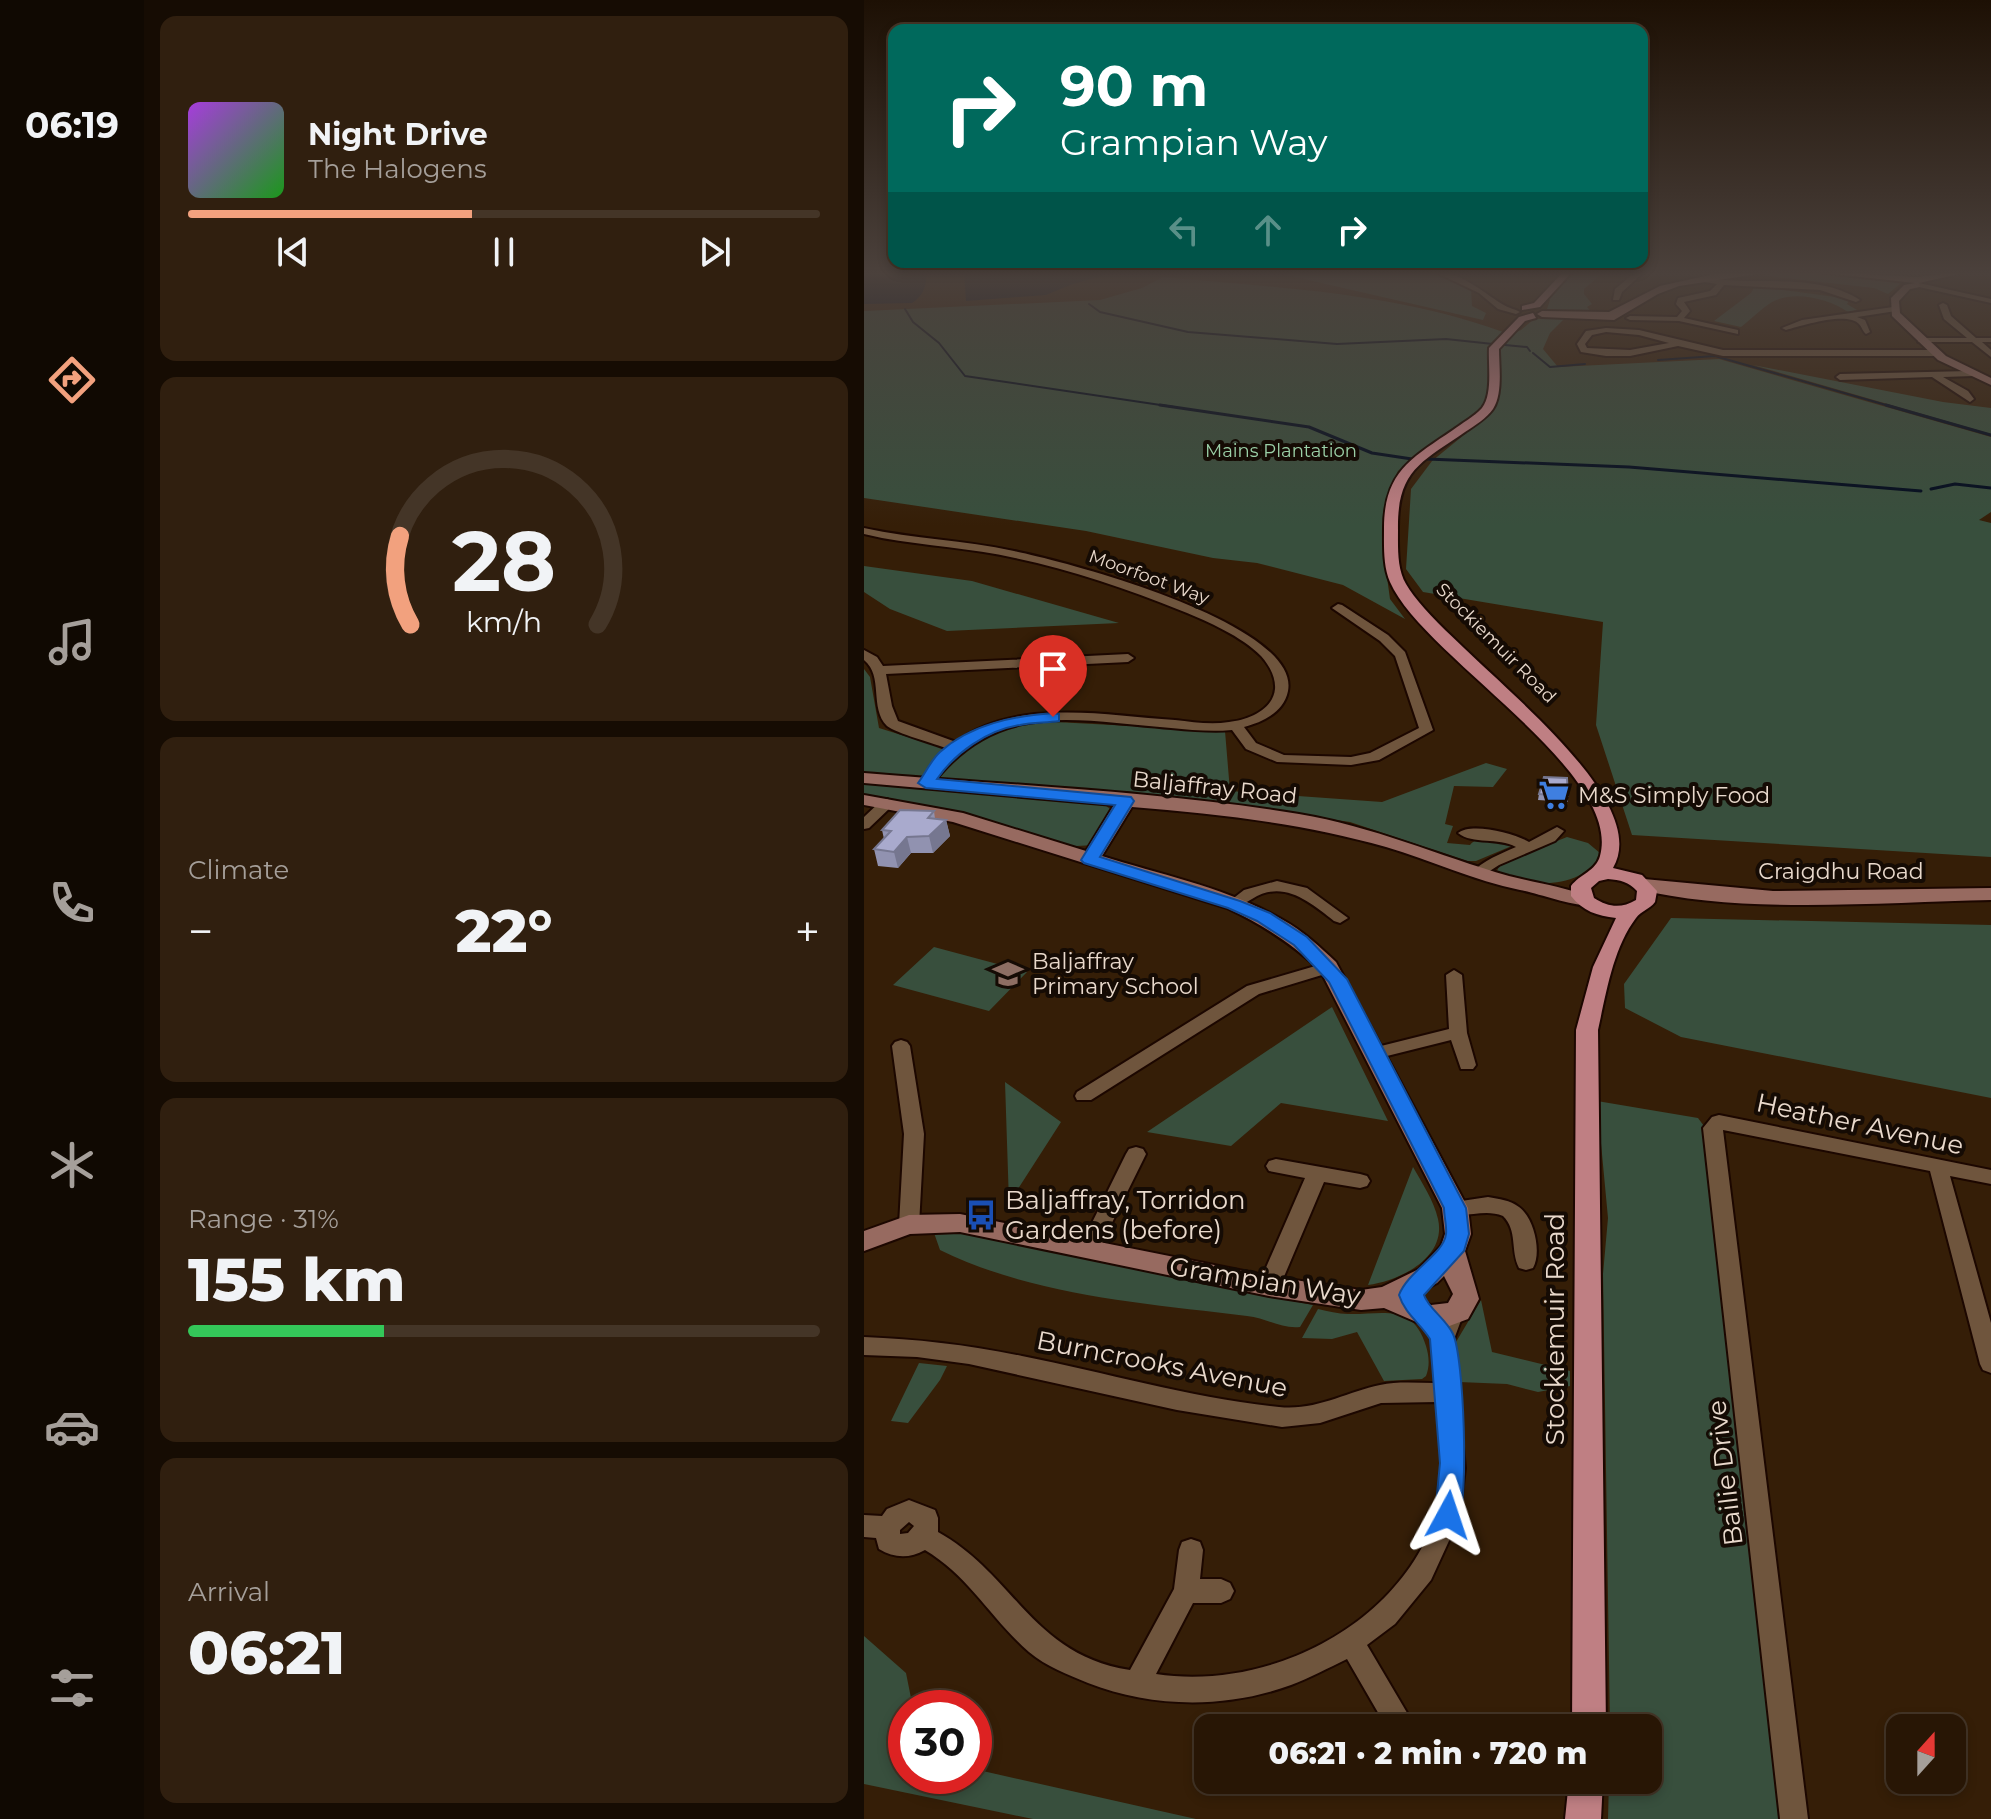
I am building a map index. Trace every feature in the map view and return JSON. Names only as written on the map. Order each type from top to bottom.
[{"type":"main road","name":"Stockiemuir Road","points":[[1494,356],[1493,391],[1489,407],[1405,473],[1392,494],[1391,540],[1398,585],[1434,626],[1547,737],[1589,787],[1605,813],[1610,855]]},
{"type":"main road","points":[[1591,891],[1610,855]]},
{"type":"main road","points":[[1610,855],[1632,901]]},
{"type":"main road","points":[[1591,891],[1632,901]]},
{"type":"main road","points":[[1591,891],[1632,901]]},
{"type":"main road","name":"Stockiemuir Road","points":[[1589,1714],[1587,1030],[1597,985],[1632,901]]},
{"type":"main road","points":[[1583,1819],[1585,1794]]},
{"type":"street","points":[[1941,356],[1970,374],[1991,382]]},
{"type":"street","points":[[1840,377],[1970,374]]},
{"type":"street","points":[[1935,376],[1971,394]]},
{"type":"street","name":"Moorfoot Way","points":[[864,531],[907,540],[1014,553],[1156,596],[1215,621],[1259,648],[1280,672],[1283,692],[1271,711],[1255,720],[1217,727],[1034,718],[999,725],[957,747],[945,756],[926,783]]},
{"type":"street","points":[[1235,725],[1251,746],[1282,759],[1351,761],[1374,757],[1426,730],[1401,655],[1384,638],[1338,608]]},
{"type":"street","points":[[864,654],[873,658],[881,670],[886,716],[893,724],[957,747]]},
{"type":"street","points":[[881,670],[1128,658]]},
{"type":"street","name":"Baljaffray Road","points":[[864,778],[1302,820],[1393,843],[1521,885],[1591,891]]},
{"type":"street","points":[[864,800],[956,817],[1234,904],[1288,932],[1329,967],[1455,1208],[1458,1234],[1431,1307],[1447,1392],[1453,1463],[1448,1515],[1438,1545],[1421,1576],[1394,1606],[1352,1644],[1314,1665],[1271,1681],[1220,1689],[1137,1684],[1097,1675],[1063,1660],[1034,1641],[1011,1618],[973,1570],[947,1549],[923,1536],[928,1524],[922,1514],[902,1514],[876,1527]]},
{"type":"street","points":[[1090,860],[1126,801]]},
{"type":"street","points":[[864,825],[887,803]]},
{"type":"street","points":[[1479,873],[1494,862],[1550,838],[1557,831]]},
{"type":"street","points":[[1465,833],[1510,837],[1527,847]]},
{"type":"street","points":[[1234,904],[1257,888],[1293,887],[1306,891],[1340,918]]},
{"type":"street","name":"Craigdhu Road","points":[[1632,901],[1692,894],[1991,894]]},
{"type":"street","points":[[1084,1096],[1253,990],[1329,967]]},
{"type":"street","points":[[1454,975],[1458,1033],[1467,1065]]},
{"type":"street","points":[[1375,1053],[1458,1033]]},
{"type":"street","points":[[901,1046],[914,1134],[909,1225]]},
{"type":"street","name":"Heather Avenue","points":[[1719,1122],[1991,1177]]},
{"type":"street","name":"Bailie Drive","points":[[1719,1122],[1713,1128],[1794,1819]]},
{"type":"street","points":[[1089,1249],[1136,1154]]},
{"type":"street","points":[[1276,1166],[1360,1181]]},
{"type":"street","points":[[1938,1166],[1991,1364]]},
{"type":"street","points":[[1269,1286],[1317,1174]]},
{"type":"street","points":[[1455,1208],[1489,1202],[1513,1212],[1526,1233],[1526,1262]]},
{"type":"street","name":"Grampian Way","points":[[864,1241],[909,1225],[960,1223],[1269,1286],[1343,1299],[1386,1297],[1431,1307]]},
{"type":"street","points":[[1431,1307],[1466,1299],[1452,1251]]},
{"type":"street","name":"Burncrooks Avenue","points":[[864,1346],[965,1353],[1105,1386],[1282,1417],[1321,1415],[1385,1393],[1447,1392]]},
{"type":"street","points":[[1137,1684],[1186,1591],[1191,1550]]},
{"type":"street","points":[[1186,1591],[1221,1591]]},
{"type":"street","points":[[1352,1644],[1394,1714]]},
{"type":"green space","name":"Mains Plantation","points":[[864,356],[1549,356],[1558,367],[1719,359],[1991,437],[1991,512],[1979,520],[1991,523],[1991,857],[1632,835],[1596,725],[1603,622],[1423,592],[1406,569],[1411,489],[1432,461],[1492,412],[1481,410],[1398,471],[1390,487],[1383,548],[1390,599],[1405,619],[1343,585],[1257,563],[1213,558],[1086,531],[864,498]]},
{"type":"green space","points":[[1753,365],[1943,402],[1991,408],[1991,434]]},
{"type":"green space","points":[[864,566],[972,581],[1119,623],[947,631],[890,609],[864,592]]},
{"type":"green space","points":[[864,669],[870,677],[879,728],[959,753],[1002,728],[1037,721],[1225,731],[1230,791],[1382,802],[1486,763],[1507,769],[1493,787],[1454,786],[1445,824],[1453,826],[1447,843],[1470,845],[1484,838],[1514,845],[1476,861],[1467,861],[1350,822],[1215,802],[948,780],[941,789],[1102,803],[1113,811],[1095,844],[1065,845],[1049,843],[947,811],[864,796]]},
{"type":"green space","points":[[1567,837],[1588,843],[1600,853],[1583,874],[1554,883],[1538,883],[1497,871],[1500,864]]},
{"type":"green space","points":[[1671,918],[1991,925],[1991,1098],[1681,1037],[1625,1008],[1624,984]]},
{"type":"green space","points":[[934,947],[1027,972],[989,1011],[893,985]]},
{"type":"green space","points":[[1332,1007],[1388,1121],[1281,1103],[1231,1146],[1147,1132]]},
{"type":"green space","points":[[1005,1082],[1061,1122],[1009,1203]]},
{"type":"green space","points":[[1597,1101],[1698,1118],[1707,1130],[1779,1819],[1608,1819],[1609,1794],[1662,1794],[1662,1714],[1610,1714],[1603,1274],[1608,1218]]},
{"type":"green space","points":[[1413,1167],[1438,1219],[1439,1233],[1435,1245],[1428,1256],[1406,1273],[1368,1285]]},
{"type":"green space","points":[[933,1230],[1313,1305],[1300,1327],[1293,1327],[1247,1316],[1129,1302],[1051,1288],[976,1266],[940,1250]]},
{"type":"green space","points":[[1481,1300],[1492,1352],[1570,1371],[1570,1386],[1538,1392],[1507,1384],[1459,1382],[1456,1342]]},
{"type":"green space","points":[[1318,1309],[1344,1314],[1384,1313],[1404,1317],[1420,1332],[1426,1346],[1429,1361],[1426,1376],[1422,1379],[1384,1381],[1357,1332],[1332,1339],[1302,1338]]},
{"type":"green space","points":[[919,1363],[947,1366],[908,1423],[891,1421]]},
{"type":"green space","points":[[864,1636],[906,1673],[909,1690],[888,1690],[888,1789],[864,1784]]},
{"type":"green space","points":[[992,1773],[1196,1819],[1033,1819],[912,1794],[992,1794]]},
{"type":"building","name":"M&S Simply Food","points":[[1544,777],[1567,778],[1568,796],[1539,794]]},
{"type":"building","points":[[900,810],[934,811],[928,818],[946,820],[929,836],[907,837],[894,852],[874,849],[891,831],[882,830]]},
{"type":"waterway","points":[[949,356],[965,376],[1174,407]]},
{"type":"waterway","points":[[1537,356],[1550,367],[1585,364]]},
{"type":"waterway","points":[[1658,360],[1715,356],[1893,407]]},
{"type":"waterway","points":[[1160,405],[1309,427],[1372,453],[1412,459]]},
{"type":"waterway","points":[[1886,405],[1893,407]]},
{"type":"waterway","points":[[1893,407],[1991,435]]},
{"type":"waterway","points":[[1427,459],[1629,467],[1921,491]]},
{"type":"waterway","points":[[1931,489],[1955,484],[1991,488]]},
{"type":"place","name":"M&S Simply Food","points":[[1554,795]]},
{"type":"place","name":"Baljaffray Primary School","points":[[1008,974]]},
{"type":"place","name":"Baljaffray, Torridon Gardens (before)","points":[[981,1215]]},
{"type":"route","points":[[1053,717],[1016,720],[979,735],[945,756],[926,783],[1126,801],[1090,860],[1234,904],[1276,924],[1301,941],[1329,967],[1455,1208],[1458,1234],[1452,1251],[1415,1285],[1411,1295],[1414,1306],[1428,1316],[1443,1337],[1453,1463],[1448,1515]]}]
